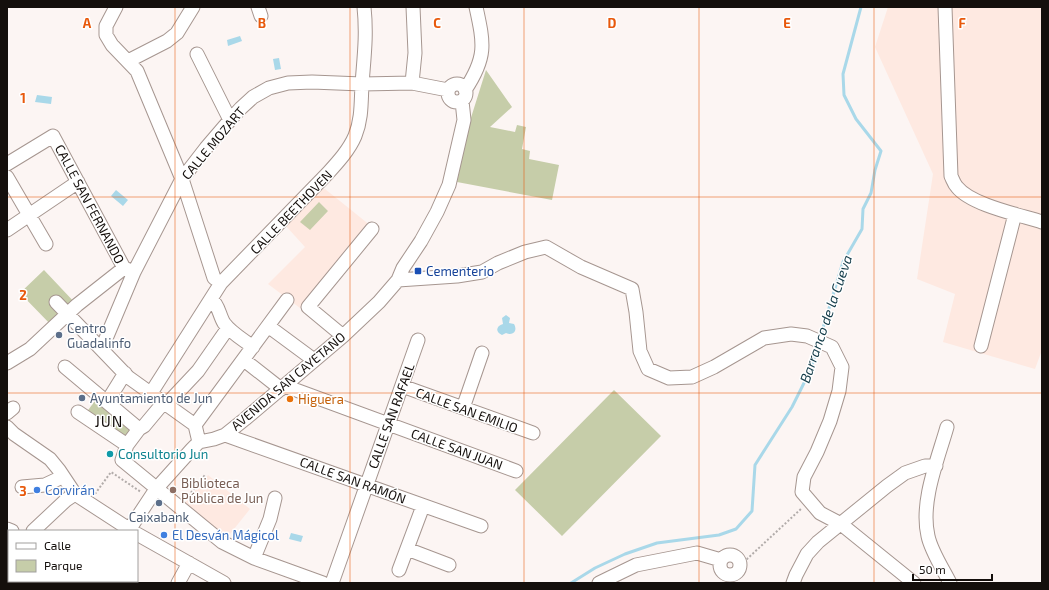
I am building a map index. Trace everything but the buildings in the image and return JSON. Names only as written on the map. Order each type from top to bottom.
[{"type":"street","points":[[116,7],[106,26],[106,35],[112,45],[137,71],[182,179],[214,278],[221,283]]},
{"type":"street","points":[[128,61],[167,41],[177,33],[193,7]]},
{"type":"street","name":"CALLE BEETHOVEN","points":[[150,393],[221,283],[328,174],[344,154],[355,136],[360,119],[366,46],[364,7]]},
{"type":"street","points":[[412,83],[416,53],[413,7]]},
{"type":"street","points":[[464,95],[481,62],[482,41],[476,7]]},
{"type":"street","points":[[946,7],[951,176],[957,188],[972,199],[1042,222]]},
{"type":"street","points":[[197,54],[230,120]]},
{"type":"street","name":"CALLE MOZART","points":[[102,348],[129,270],[182,179],[230,120],[253,97],[269,88],[288,83],[312,82],[362,84],[412,83],[448,90],[448,97],[452,102],[457,103],[464,95]]},
{"type":"street","name":"AVENIDA SAN CAYETANO","points":[[199,442],[225,435],[283,388],[343,336],[379,302],[398,280],[403,268],[421,241],[437,212],[449,185],[464,120],[464,95]]},
{"type":"street","name":"CALLE SAN FERNANDO","points":[[7,164],[53,136],[129,270]]},
{"type":"street","points":[[7,177],[46,244]]},
{"type":"street","points":[[7,230],[78,182]]},
{"type":"street","points":[[982,346],[1015,214]]},
{"type":"street","points":[[343,336],[308,307],[372,229]]},
{"type":"street","points":[[398,280],[457,276],[482,272],[498,263],[525,252],[546,247],[581,267],[632,289],[640,351],[648,369],[669,378],[692,377],[714,368],[764,338],[791,334],[807,336],[832,346],[842,368],[840,391],[830,421],[817,452],[804,477],[802,492],[820,513],[841,524],[906,581]]},
{"type":"street","points":[[7,363],[30,349],[67,314],[129,270]]},
{"type":"street","points":[[211,299],[216,302],[223,322],[228,328],[254,347]]},
{"type":"street","points":[[195,425],[254,347],[287,300]]},
{"type":"street","points":[[56,302],[125,373],[195,425],[199,442],[153,494],[134,530]]},
{"type":"street","points":[[268,326],[314,360]]},
{"type":"street","points":[[228,328],[198,370],[144,426],[139,429],[127,445],[122,460],[153,494],[222,542],[254,558],[324,583]]},
{"type":"street","name":"CALLE SAN RAFAEL","points":[[332,583],[418,340]]},
{"type":"street","points":[[463,408],[482,353]]},
{"type":"street","name":"CALLE SAN JUAN","points":[[244,360],[283,388],[388,424],[516,471]]},
{"type":"street","points":[[65,367],[139,429]]},
{"type":"street","points":[[107,402],[125,373]]},
{"type":"street","name":"CALLE SAN EMILIO","points":[[402,386],[533,433]]},
{"type":"street","points":[[78,412],[127,445]]},
{"type":"street","points":[[7,427],[14,434],[50,459],[59,470],[74,494],[131,530]]},
{"type":"street","points":[[947,427],[928,494],[926,516],[928,536],[950,583]]},
{"type":"street","name":"CALLE SAN RAMÓN","points":[[225,435],[480,526]]},
{"type":"street","points":[[793,583],[807,554],[818,542],[905,473],[925,466],[936,466]]},
{"type":"street","points":[[22,486],[45,485],[62,477]]},
{"type":"street","points":[[34,530],[74,494]]},
{"type":"street","points":[[254,558],[270,519],[276,498]]},
{"type":"street","points":[[399,570],[423,506]]},
{"type":"street","points":[[138,534],[188,564],[224,583]]},
{"type":"street","points":[[407,549],[449,565]]},
{"type":"street","points":[[599,583],[636,565],[697,553],[721,560]]},
{"type":"street","points":[[732,555],[738,558],[739,562],[738,571],[724,579],[723,572],[720,567],[721,560],[725,556],[732,555]]},
{"type":"street","points":[[178,583],[188,564]]},
{"type":"path","points":[[88,503],[111,472],[153,494]]},
{"type":"path","points":[[183,503],[205,475]]},
{"type":"path","points":[[739,562],[747,559],[810,501]]},
{"type":"shaded area","points":[[888,7],[1042,7],[1042,350],[1035,369],[943,342],[955,294],[917,279],[933,174],[875,47]]},
{"type":"shaded area","points":[[325,189],[371,226],[300,308],[268,284],[305,247],[285,225],[320,190]]},
{"type":"shaded area","points":[[208,475],[250,509],[226,539],[183,505]]},
{"type":"green space","points":[[486,70],[512,107],[490,127],[515,132],[517,125],[526,127],[522,149],[530,151],[529,159],[559,165],[552,200],[457,182],[469,124]]},
{"type":"green space","points":[[319,202],[328,211],[310,230],[300,222]]},
{"type":"green space","points":[[44,270],[77,305],[53,327],[20,293]]},
{"type":"green space","points":[[614,390],[661,436],[562,536],[515,490]]},
{"type":"green space","points":[[97,398],[137,428],[126,442],[86,413]]},
{"type":"water","points":[[240,36],[242,41],[228,46],[227,40]]},
{"type":"water","points":[[279,58],[281,69],[275,70],[273,59]]},
{"type":"water","points":[[37,95],[52,97],[51,104],[35,102]]},
{"type":"water","points":[[116,190],[128,200],[123,206],[111,196]]},
{"type":"water","points":[[506,315],[510,318],[509,323],[514,324],[515,331],[511,334],[506,333],[502,335],[497,331],[497,329],[503,324],[502,318]]},
{"type":"water","points":[[291,533],[303,536],[301,542],[289,539]]},
{"type":"waterway","name":"Barranco de la Cueva","points":[[820,338],[843,262],[862,229],[863,209],[871,193],[875,170],[881,151],[856,119],[844,95],[843,74],[861,7]]},
{"type":"waterway","name":"Barranco de la Cueva","points":[[571,583],[595,568],[625,554],[657,543],[719,535],[736,529],[752,511],[755,465],[792,407],[811,369],[818,345]]},
{"type":"place","name":"Cementerio","points":[[418,271]]},
{"type":"place","name":"Centro Guadalinfo","points":[[59,335]]},
{"type":"place","name":"Ayuntamiento de Jun","points":[[82,398]]},
{"type":"place","name":"Higuera","points":[[290,399]]},
{"type":"place","name":"Consultorio Jun","points":[[110,454]]},
{"type":"place","name":"Corvirán","points":[[37,490]]},
{"type":"place","name":"Biblioteca Pública de Jun","points":[[173,490]]},
{"type":"place","name":"Caixabank","points":[[159,503]]},
{"type":"place","name":"El Desván Mágicol","points":[[164,535]]},
{"type":"district","name":"JUN","points":[[109,422]]}]
